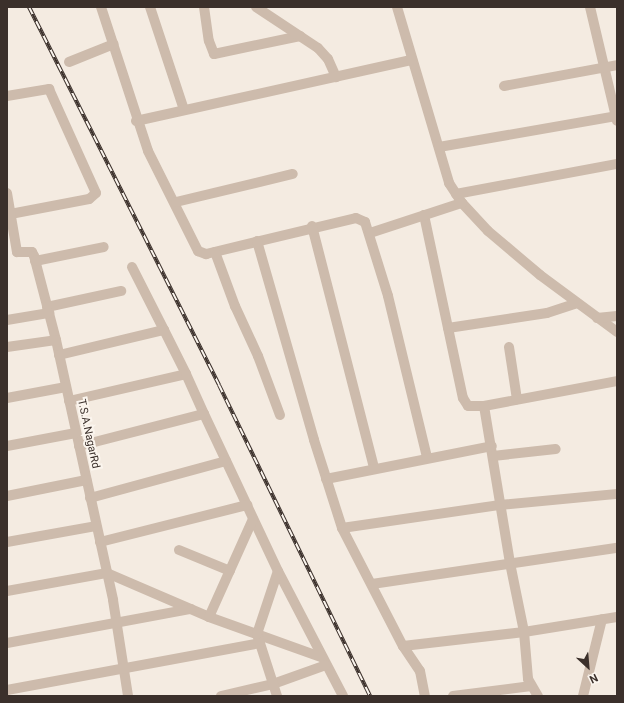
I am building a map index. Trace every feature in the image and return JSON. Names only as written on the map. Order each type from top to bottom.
[{"type":"street","points":[[101,7],[114,44],[136,121],[148,151],[176,202],[198,251],[202,254],[214,252],[312,226],[362,218],[370,233],[388,296],[427,457]]},
{"type":"street","points":[[150,7],[184,110]]},
{"type":"street","points":[[204,7],[209,41],[214,54],[300,36]]},
{"type":"street","points":[[256,7],[324,54],[336,76]]},
{"type":"street","points":[[397,7],[449,183],[462,204],[488,231],[577,303],[617,332]]},
{"type":"street","points":[[439,147],[617,118],[590,7]]},
{"type":"street","points":[[68,62],[114,44]]},
{"type":"street","points":[[136,121],[412,60]]},
{"type":"street","points":[[504,86],[617,65]]},
{"type":"street","points":[[7,96],[49,88],[96,193],[89,199],[10,214]]},
{"type":"street","points":[[456,194],[617,164]]},
{"type":"street","points":[[176,202],[293,174]]},
{"type":"street","points":[[7,193],[14,236],[12,253],[32,252],[35,261],[104,247]]},
{"type":"street","points":[[370,233],[462,204]]},
{"type":"street","points":[[424,215],[465,403],[468,406],[484,406],[617,381]]},
{"type":"street","points":[[312,226],[374,468]]},
{"type":"street","points":[[7,245],[14,236]]},
{"type":"street","points":[[257,241],[326,479],[342,528],[403,646],[420,671],[425,696]]},
{"type":"street","points":[[214,252],[235,306],[258,356],[280,415]]},
{"type":"street","name":"T.S.A.NagarRd","points":[[35,261],[56,340],[107,573],[117,623],[128,696]]},
{"type":"street","points":[[132,267],[186,374],[278,571],[323,661],[343,696]]},
{"type":"street","points":[[7,320],[121,291]]},
{"type":"street","points":[[448,328],[546,313],[577,303]]},
{"type":"street","points":[[597,318],[617,316]]},
{"type":"street","points":[[59,355],[164,330]]},
{"type":"street","points":[[7,347],[56,340]]},
{"type":"street","points":[[509,347],[517,399]]},
{"type":"street","points":[[69,401],[186,374]]},
{"type":"street","points":[[7,398],[66,387]]},
{"type":"street","points":[[484,406],[510,563],[524,632],[531,686],[538,696]]},
{"type":"street","points":[[78,446],[204,414]]},
{"type":"street","points":[[7,446],[76,433]]},
{"type":"street","points":[[326,479],[427,457],[492,451],[556,449]]},
{"type":"street","points":[[90,498],[226,461]]},
{"type":"street","points":[[7,496],[86,480]]},
{"type":"street","points":[[342,528],[500,505],[617,494]]},
{"type":"street","points":[[100,542],[246,505]]},
{"type":"street","points":[[209,617],[253,519]]},
{"type":"street","points":[[7,542],[96,526]]},
{"type":"street","points":[[372,584],[617,548]]},
{"type":"street","points":[[179,550],[230,571]]},
{"type":"street","points":[[277,696],[258,638],[278,571]]},
{"type":"street","points":[[7,591],[107,573],[258,638],[323,661]]},
{"type":"street","points":[[7,643],[191,609]]},
{"type":"street","points":[[403,646],[524,632],[617,617]]},
{"type":"street","points":[[583,696],[602,619]]},
{"type":"street","points":[[7,690],[124,669],[258,638]]},
{"type":"street","points":[[221,696],[273,684],[323,661]]},
{"type":"street","points":[[453,696],[531,686]]},
{"type":"railway","points":[[29,7],[219,385],[370,696]]}]
